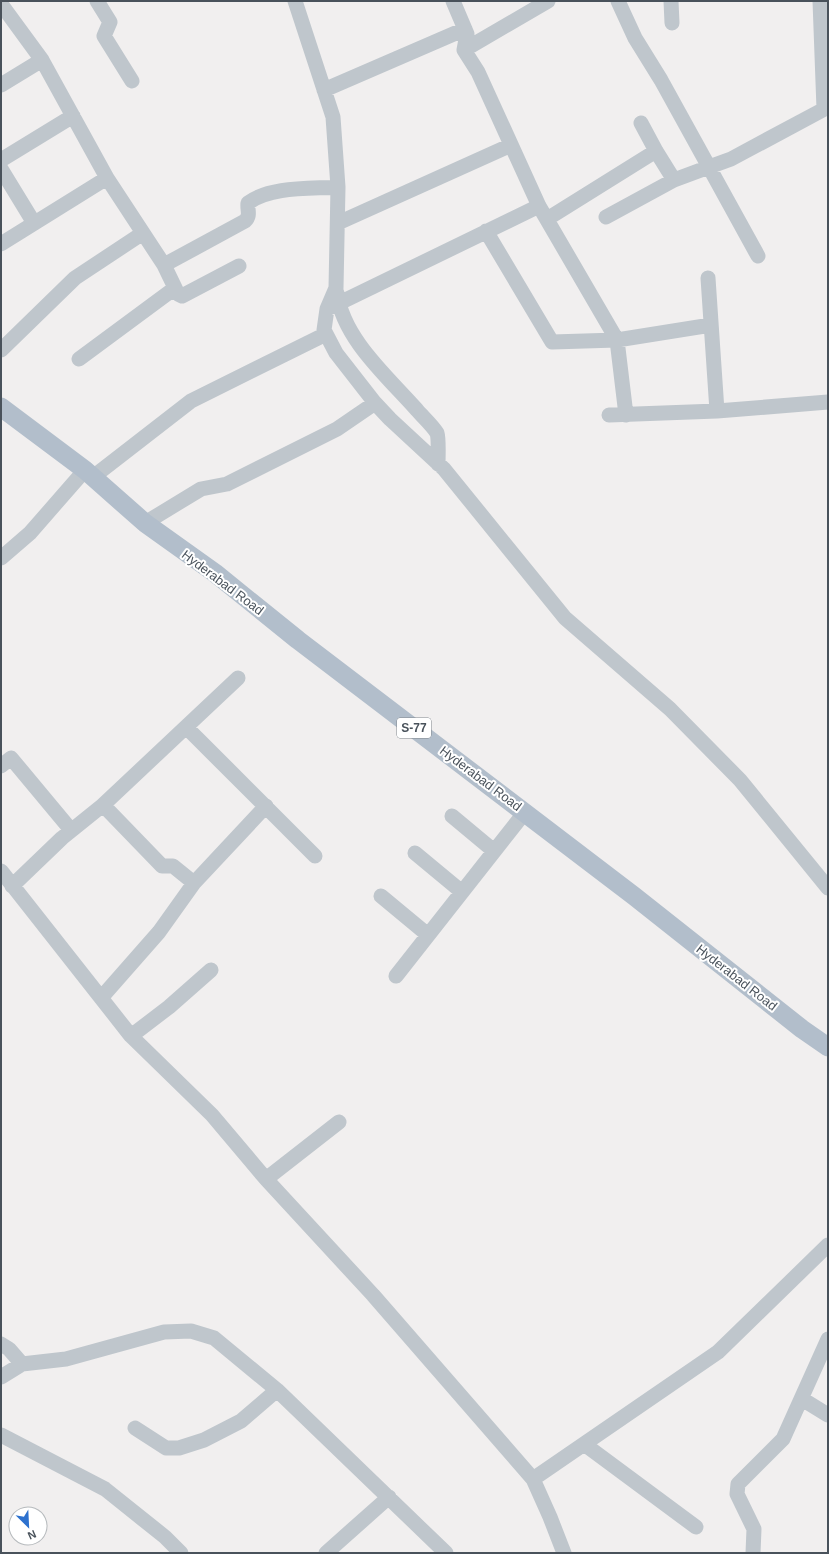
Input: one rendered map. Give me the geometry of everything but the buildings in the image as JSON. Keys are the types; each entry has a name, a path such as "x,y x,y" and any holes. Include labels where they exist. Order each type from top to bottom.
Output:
{"main road":[{"name":"Hyderabad Road","path":"1,407 89,473 145,523 215,574 298,640 640,900 802,1029 828,1047"}],"street":[{"path":"96,1 110,22 104,36 132,81"},
{"path":"295,1 333,117 338,187 336,288 333,306 324,330 336,353 375,404 444,469 564,618 670,709 740,780 828,888"},
{"path":"453,1 467,34 464,50 478,72 543,213 617,340 626,415"},
{"path":"464,50 548,1"},
{"path":"618,1 635,38 661,80 758,256"},
{"path":"671,1 672,23"},
{"path":"606,217 674,180 731,159 826,108 820,1"},
{"path":"4,5 42,60 107,178 164,265 178,294 182,296 239,266"},
{"path":"324,90 465,29"},
{"path":"1,85 42,60"},
{"path":"1,160 73,116"},
{"path":"641,123 674,180"},
{"path":"338,223 511,145"},
{"path":"333,306 486,231 543,213 656,151"},
{"path":"1,169 34,223"},
{"path":"1,244 107,178"},
{"path":"164,265 245,221 248,218 249,213 248,203 254,198 275,192 338,187"},
{"path":"486,231 552,342 617,340 711,325"},
{"path":"1,350 75,278 143,233"},
{"path":"708,278 717,411"},
{"path":"79,358 174,288"},
{"path":"333,306 378,368 437,433 438,464"},
{"path":"1,558 30,534 89,473 191,401 326,334"},
{"path":"609,415 717,411 828,402"},
{"path":"145,523 201,489 226,484 338,429 375,404"},
{"path":"12,886 71,830 103,805 238,678"},
{"path":"186,727 315,856"},
{"path":"1,766 11,758 71,830"},
{"path":"103,805 162,866 173,866 194,883"},
{"path":"101,998 159,932 194,883 266,806"},
{"path":"396,976 525,812"},
{"path":"452,816 494,851"},
{"path":"415,853 462,892"},
{"path":"1,871 131,1036 212,1115 266,1179 373,1295 533,1480 564,1553"},
{"path":"381,896 428,935"},
{"path":"131,1036 169,1007 211,970"},
{"path":"266,1179 339,1122"},
{"path":"533,1480 718,1352 828,1245"},
{"path":"1,1377 22,1364 66,1359 164,1332 191,1331 214,1338 277,1390 446,1553"},
{"path":"753,1553 754,1529 737,1494 738,1484 783,1439 828,1339"},
{"path":"1,1344 9,1348 22,1364"},
{"path":"135,1428 166,1448 179,1448 204,1440 241,1421 277,1390"},
{"path":"802,1399 828,1415"},
{"path":"1,1436 105,1489 165,1537 181,1553"},
{"path":"584,1444 696,1526"},
{"path":"326,1553 389,1498"}]}
